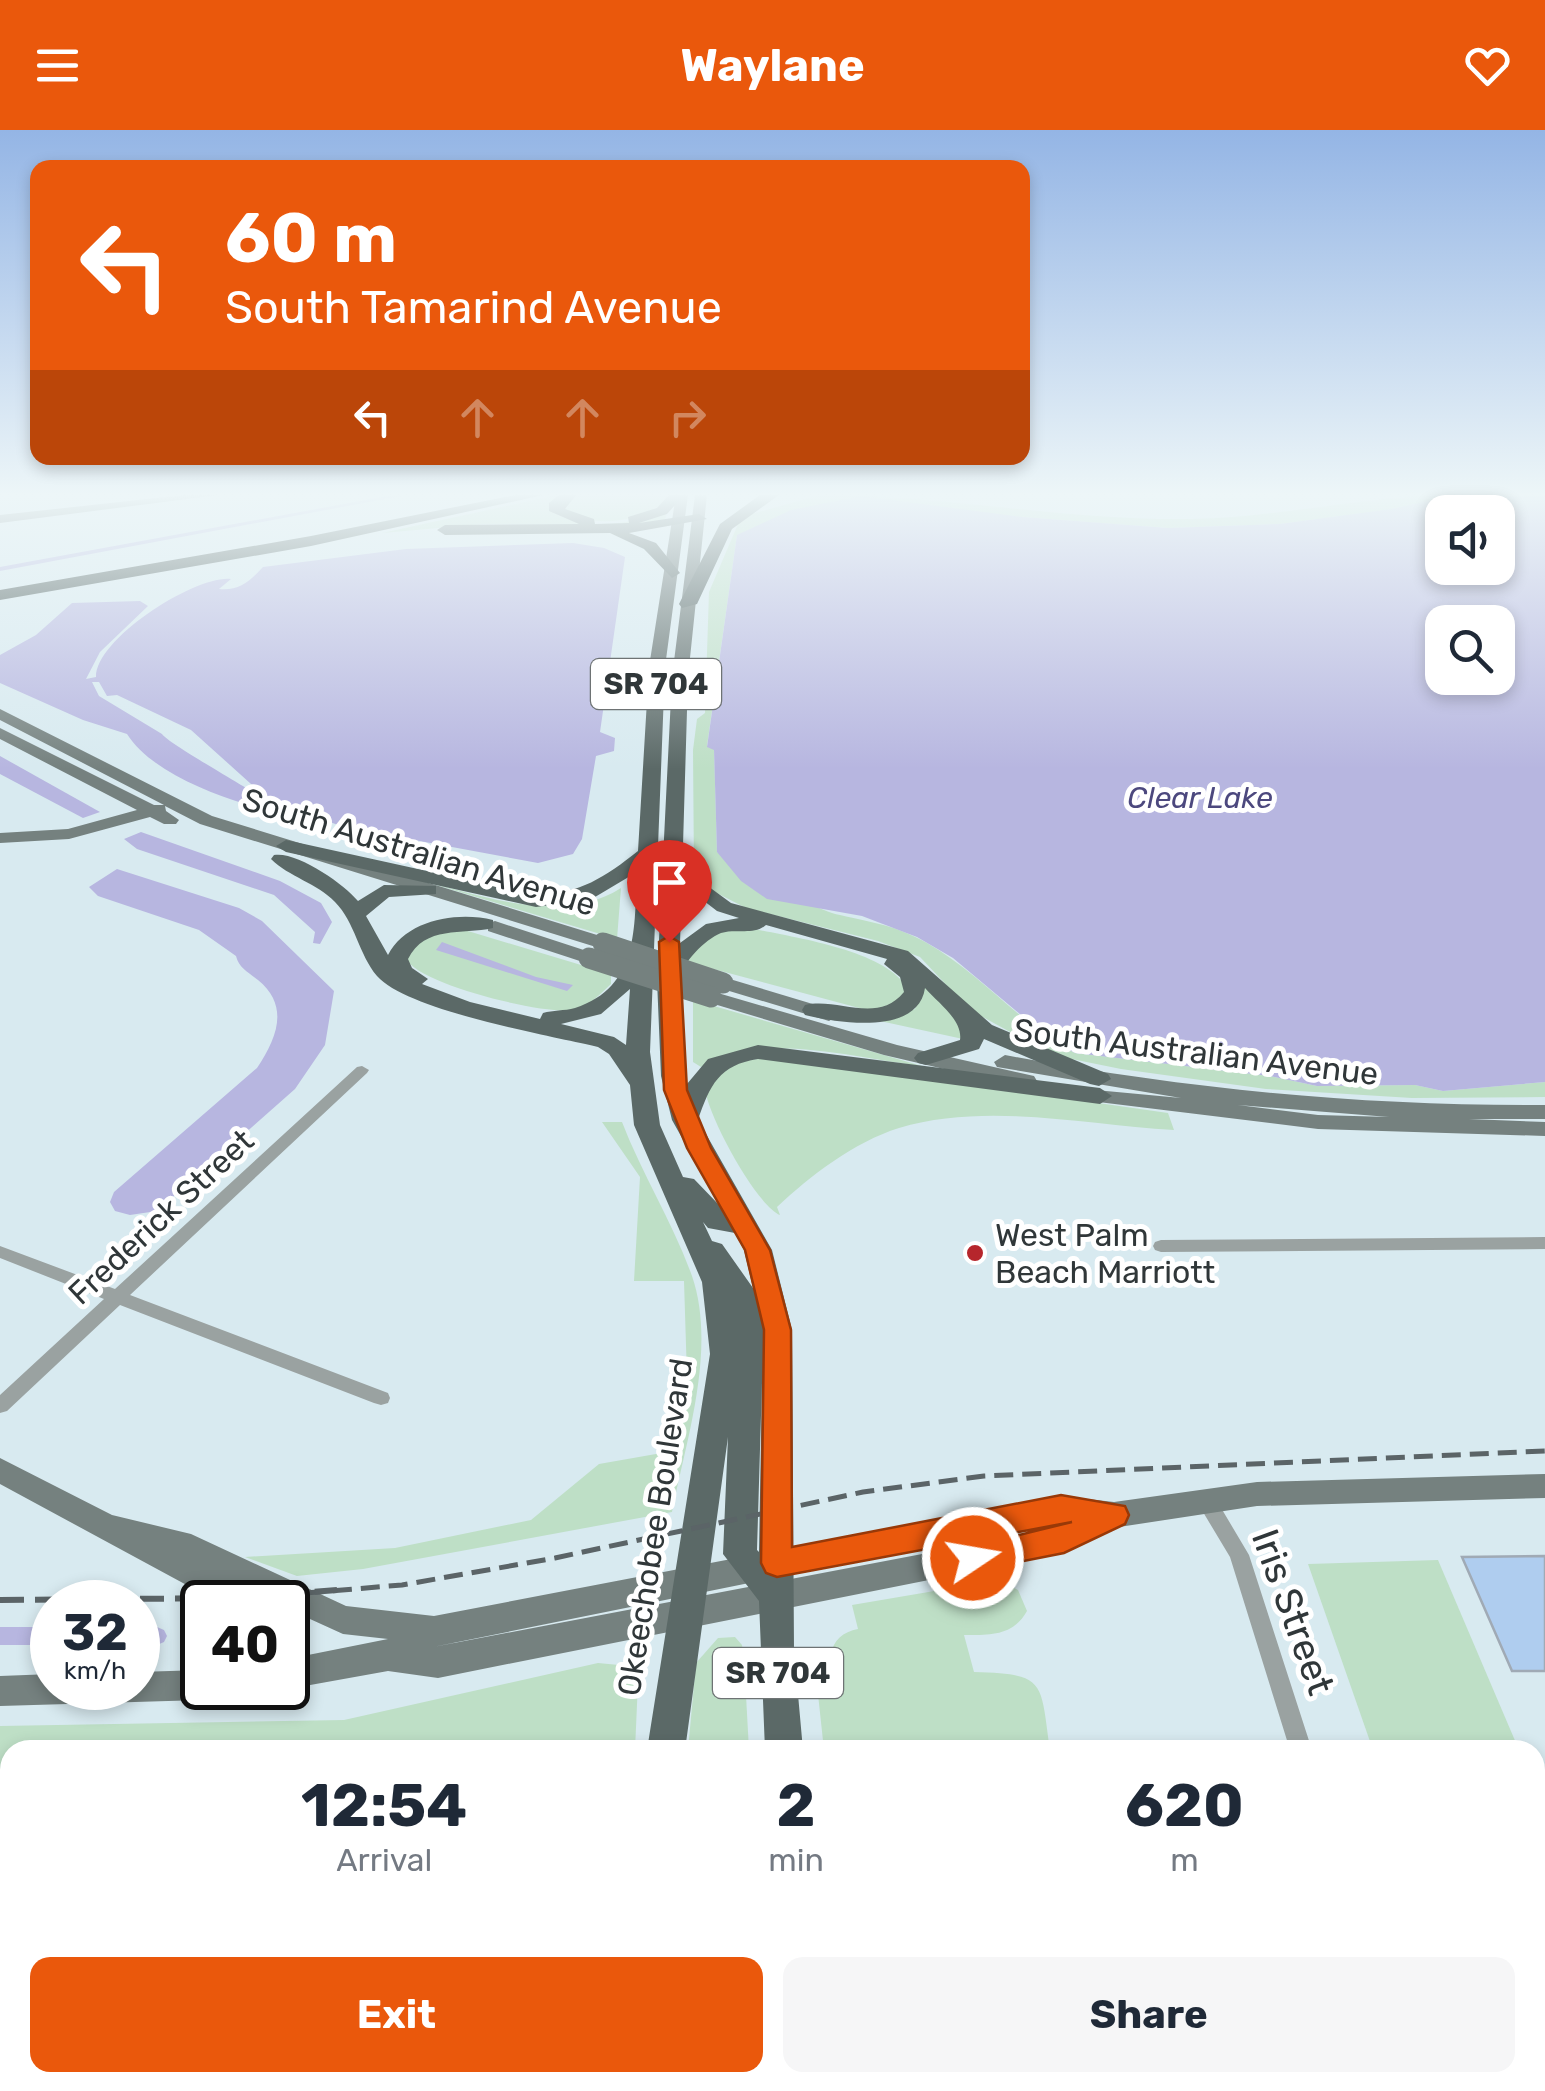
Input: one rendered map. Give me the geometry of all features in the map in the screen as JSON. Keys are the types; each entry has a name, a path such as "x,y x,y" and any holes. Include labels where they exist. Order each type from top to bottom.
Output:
{"highway":[{"path":"0,596 55,587"},
{"path":"688,604 696,587"}],"main road":[{"name":"Okeechobee Boulevard","path":"667,1740 725,1354 716,1282 647,1125 640,1082 644,855 657,667 670,587"},
{"name":"SR 704","path":"690,587 668,980 673,1076 685,1120 744,1225 769,1286 778,1330 767,1576 783,1740"},
{"name":"South Australian Avenue","path":"0,714 171,805 284,852 384,891 486,924 596,950"},
{"name":"South Australian Avenue","path":"0,733 151,812 429,890 596,950 926,1058 1318,1122 1545,1130"},
{"path":"0,838 70,834 171,805"},
{"path":"674,826 686,872 708,899 745,914 832,934 900,956 919,967 970,1021 1099,1088"},
{"path":"284,852 536,902 572,900 603,890 644,855"},
{"path":"284,852 326,883 356,913 386,972 402,984 479,1012 606,1042 617,1049 640,1082"},
{"path":"356,913 384,891 429,890"},
{"path":"486,924 424,932 403,947 398,966 434,988 552,1018 594,1012 606,1003 640,958"},
{"path":"668,980 689,942 712,927 735,924 784,930 864,952 902,967 914,983 910,1000 874,1016 813,1010"},
{"name":"South Australian Avenue","path":"717,990 813,1010 1099,1088 1320,1105 1545,1112"},
{"path":"926,1058 958,1052 974,1038 970,1021"},
{"path":"685,1120 705,1070 728,1057 758,1052 1099,1088"},
{"path":"666,1169 712,1218 728,1225 744,1225"},
{"path":"697,1234 737,1284 746,1317 749,1368 739,1548 767,1576"},
{"path":"0,1470 114,1528 155,1557 200,1580"},
{"path":"310,1670 388,1656 438,1663 767,1576 1064,1540 1114,1515 1257,1494 1545,1486"},
{"path":"114,1528 180,1544 342,1620 434,1630 686,1599"},
{"path":"232,1566 235,1580"},
{"path":"388,1656 434,1630"},
{"path":"0,1691 180,1686"}],"street":[{"name":"Frederick Street","path":"0,1406 362,1070"},
{"path":"1161,1246 1545,1243"},
{"path":"0,1252 382,1398"},
{"name":"Iris Street","path":"1208,1502 1239,1555 1299,1740"}],"green space":[{"path":"711,587 730,587 707,746 714,749 717,852 827,911 894,928 927,943 1036,1028 1075,1053 1270,1076 1317,1086 1415,1085 1443,1091 1545,1082 1545,1097 1412,1098 1266,1089 1052,1055 970,1010 920,957 878,941 746,908 709,889 694,873 693,750 697,719 705,713 709,592"},
{"path":"413,878 518,904 545,906 572,905 621,888 617,939"},
{"path":"745,927 858,954 879,963 907,988 899,1001 874,1012 687,962 697,946 710,936"},
{"path":"458,928 611,974 611,984 578,1009 536,1008 482,996 432,978 406,958 419,938"},
{"path":"923,984 963,1022 963,1039 880,1021 915,1009"},
{"path":"693,1000 922,1066 778,1048 723,1056 701,1067 693,1062"},
{"path":"775,1057 1168,1113 1174,1130 1036,1117 932,1120 882,1134 849,1151 777,1207 780,1215 759,1195 735,1158 705,1089 726,1063"},
{"path":"602,1122 622,1122 684,1256 699,1304 697,1394 672,1512 363,1569 297,1576 245,1557 395,1548 531,1520 599,1464 673,1451 687,1377 684,1281 634,1281 640,1177"},
{"path":"1438,1560 1515,1740 1370,1740 1308,1564"},
{"path":"999,1580 1018,1590 1027,1611 1015,1625 992,1634 964,1635 974,1672 1015,1675 1036,1686 1049,1740 823,1740 814,1657 831,1655 840,1638 858,1629 852,1605"},
{"path":"735,1637 742,1645 748,1740 689,1740 696,1663 718,1638"},
{"path":"598,1663 619,1665 638,1682 635,1740 0,1740 0,1726 344,1720"}],"water":[{"path":"196,587 621,587 600,732 615,738 614,751 596,756 582,839 573,854 538,863 344,827 270,801 191,730 117,695 107,696 99,682 92,682 99,696 246,788 247,796 242,803 163,768 127,734 83,720 0,683 0,655 36,635 72,603 140,601 148,606 100,652 86,679 96,677 100,661 129,628 173,598"},
{"name":"Clear Lake","path":"730,587 1545,587 1545,1082 1443,1091 1415,1085 1317,1086 1270,1076 1075,1053 1051,1040 953,958 917,937 862,916 767,899 741,881 717,852 714,750 707,747"},
{"path":"0,756 100,812 83,818 0,774"},
{"path":"141,832 280,881 321,903 332,922 320,944 313,943 315,932 274,895 137,849 124,839"},
{"path":"117,869 239,908 262,921 334,991 325,1045 295,1089 157,1211 130,1215 115,1211 110,1202 114,1192 257,1068 275,1034 277,1011 268,990 242,967 236,956 199,930 98,896 89,887"},
{"path":"442,942 536,977 573,985 567,991 436,950"}],"building":[{"path":"1545,1556 1545,1671 1512,1671 1462,1557"}],"waterway":[{"path":"0,1636 30,1636"}],"railway":[{"path":"310,1593 402,1585 555,1558 863,1492 984,1476 1545,1451"},
{"path":"0,1600 239,1598 337,1590"}],"place":[{"name":"West Palm Beach Marriott","path":"975,1253"}],"route":[{"path":"669,942 676,1090 699,1148 758,1250 778,1330 777,1563 1061,1508 1114,1515 1064,1540 973,1558"}]}
